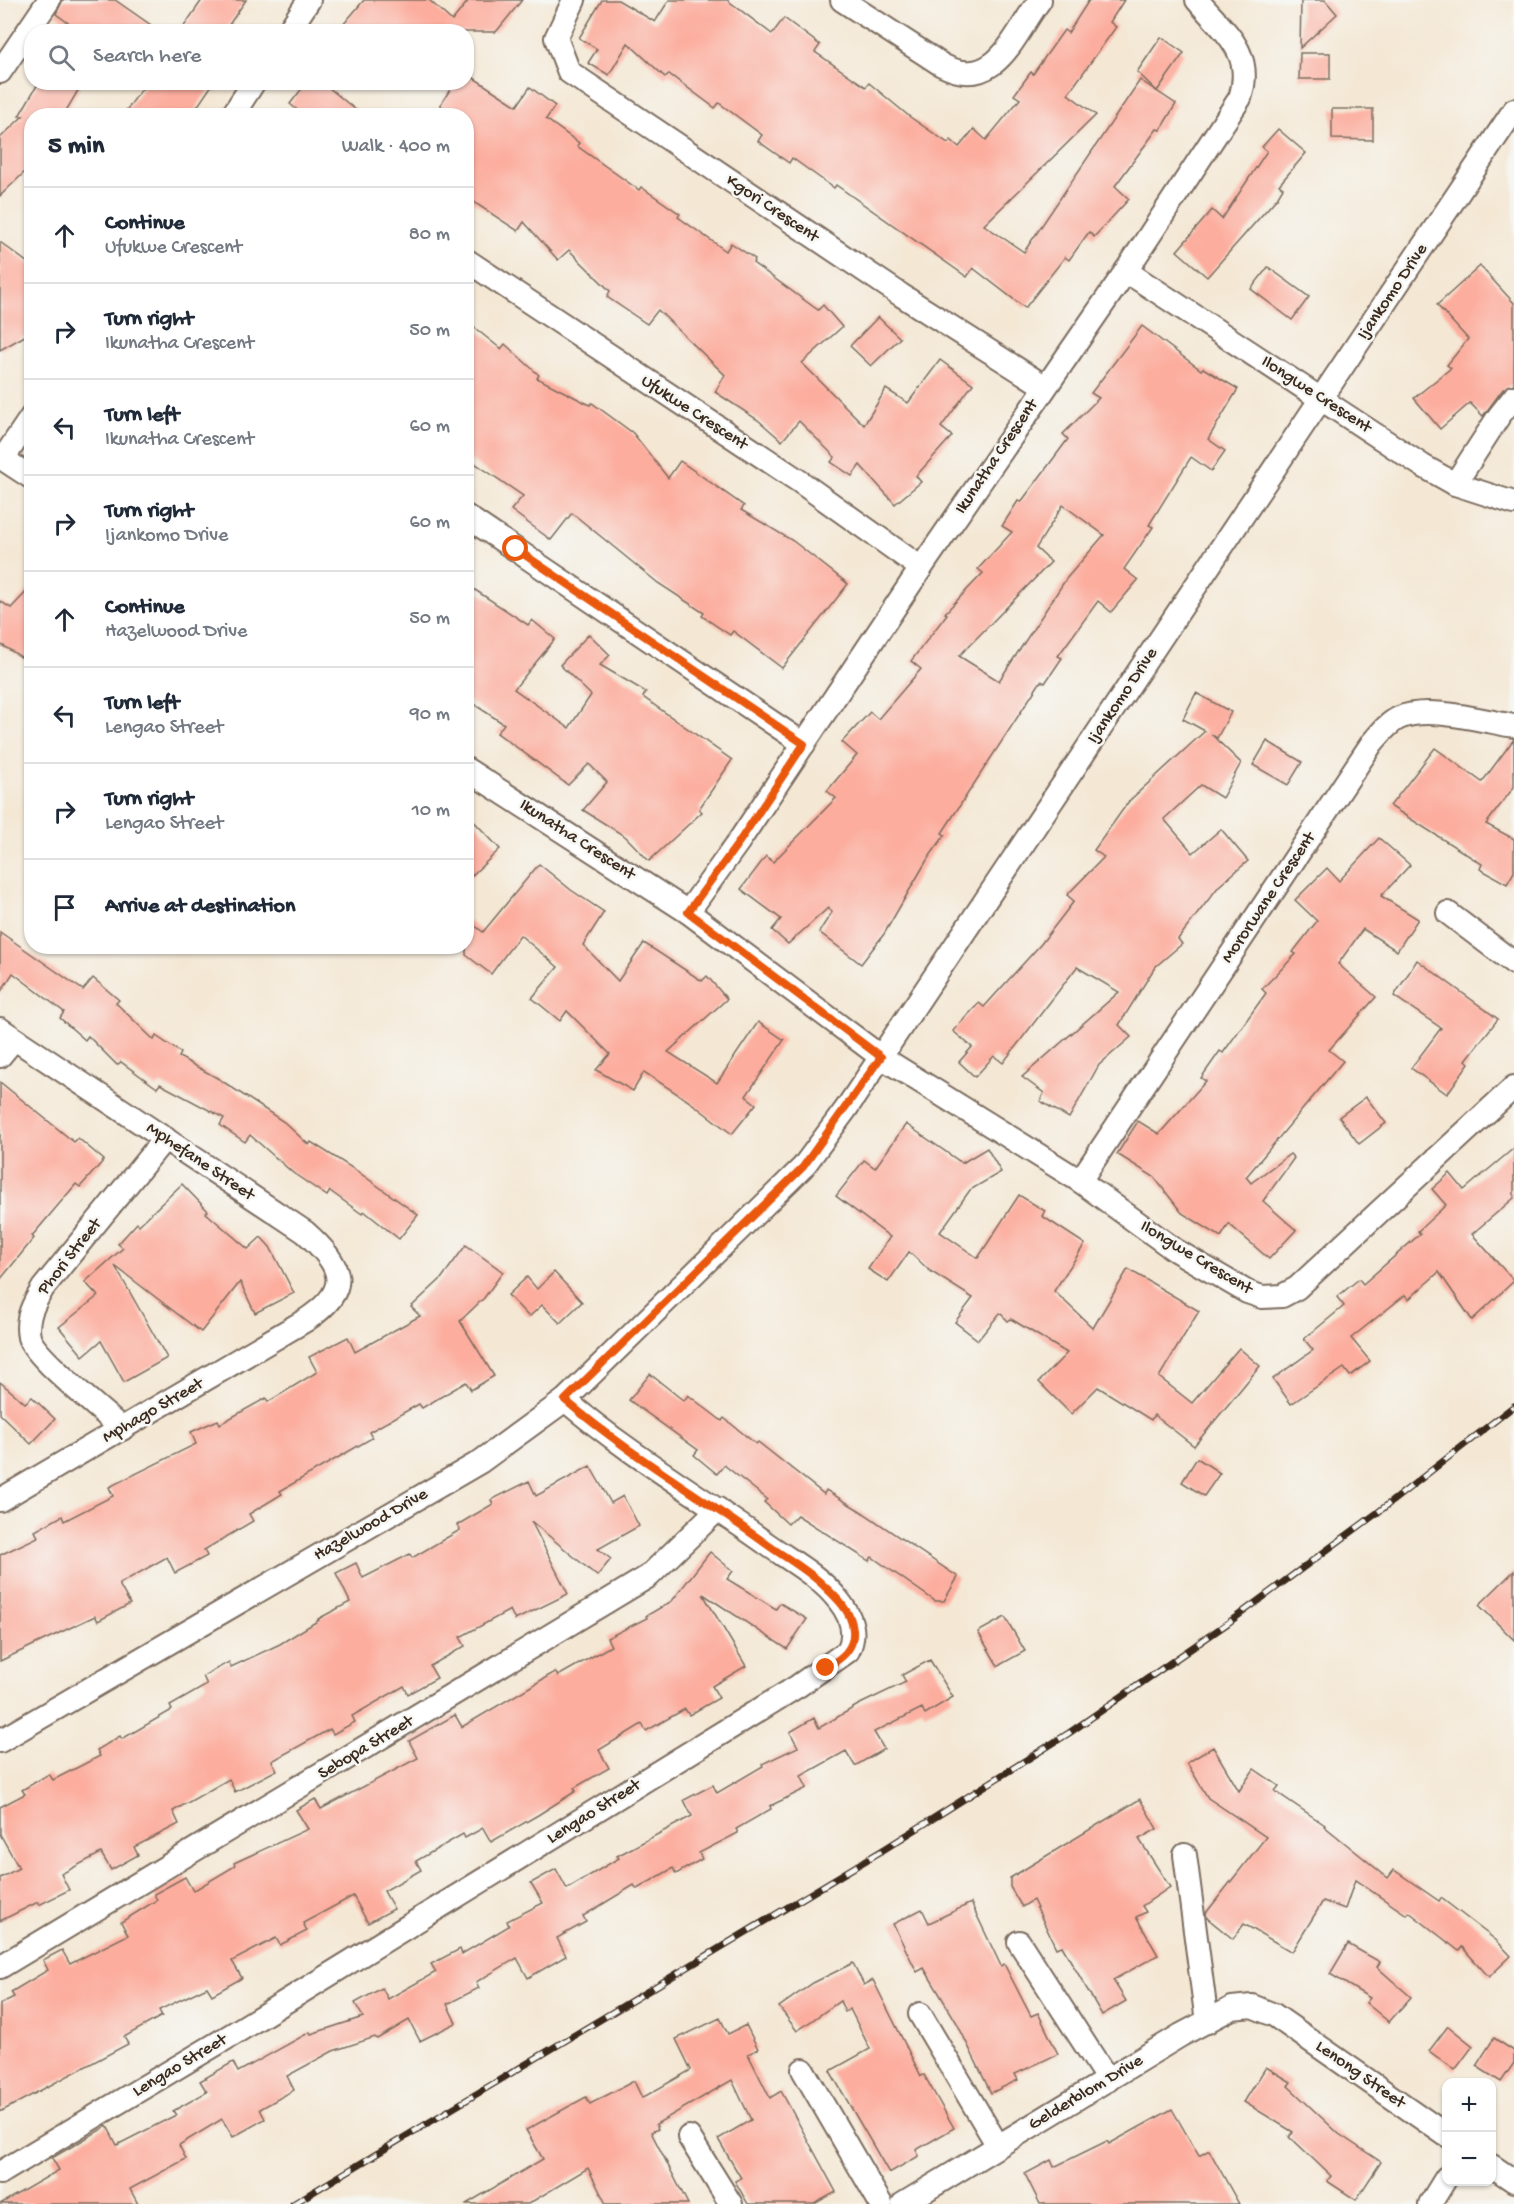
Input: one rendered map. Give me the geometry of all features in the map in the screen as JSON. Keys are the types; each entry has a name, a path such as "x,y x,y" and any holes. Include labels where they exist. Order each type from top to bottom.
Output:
{"street":[{"path":"33,24 49,0"},
{"path":"293,24 309,0"},
{"name":"Kgori Crescent","path":"574,0 555,38 568,72 891,288 1044,386"},
{"path":"842,0 956,72 971,72 991,65 1010,47 1040,0"},
{"name":"Ikunatha Crescent","path":"688,912 739,842 921,568 987,475 1044,386 1126,271 1240,98 1245,83 1243,58 1197,0"},
{"path":"0,72 24,37"},
{"path":"237,108 249,90"},
{"name":"Ijankomo Drive","path":"706,1260 803,1167 881,1057 1323,399 1514,110"},
{"name":"Ufukwe Crescent","path":"474,265 799,481 921,568"},
{"name":"Ilongwe Crescent","path":"1126,271 1423,466 1455,484 1514,503"},
{"path":"1455,484 1514,397"},
{"path":"24,427 1,458 24,473"},
{"path":"474,521 804,744"},
{"name":"Mororwane Crescent","path":"1080,1181 1372,743 1385,728 1398,718 1422,713 1514,726"},
{"name":"Ikunatha Crescent","path":"474,774 688,912 881,1057"},
{"path":"1448,913 1514,963"},
{"path":"0,1056 7,1034"},
{"name":"Mphefane Street","path":"7,1034 305,1232 323,1248 334,1266 338,1281 336,1293 327,1306 306,1320"},
{"name":"Ilongwe Crescent","path":"881,1057 1080,1181 1175,1250 1247,1292 1262,1297 1282,1296 1297,1288 1514,1087"},
{"name":"Phori Street","path":"122,1429 32,1345 29,1320 32,1306 43,1288 165,1138"},
{"name":"Hazelwood Drive","path":"0,1741 480,1462 565,1400 706,1260"},
{"name":"Mphago Street","path":"0,1500 306,1320"},
{"name":"Lengao Street","path":"0,2173 233,2034 840,1659 852,1645 853,1630 848,1615 838,1599 822,1584 718,1509 610,1437 565,1400"},
{"name":"Sebopa Street","path":"0,1967 640,1582 680,1548 718,1509"},
{"path":"1185,1855 1207,2022"},
{"path":"1019,1942 1108,2080"},
{"name":"Gelderblom Drive","path":"903,2204 1207,2022 1240,2006 1252,2006 1274,2015"},
{"path":"920,2014 998,2146"},
{"name":"Lenong Street","path":"1274,2015 1442,2132"},
{"path":"803,2070 881,2204"},
{"path":"689,2137 731,2204"},
{"path":"1496,2169 1514,2181"},
{"path":"1430,2204 1442,2184"}],"building":[{"path":"63,0 115,0 150,24 70,24 56,14"},
{"path":"202,0 246,0 230,24 186,24"},
{"path":"364,0 429,0 452,21 469,0 522,0 496,32 474,32 474,24 344,24"},
{"path":"602,0 618,0 655,22 669,0 727,0 772,34 784,18 820,45 815,52 866,87 869,83 910,117 948,143 951,140 959,147 974,129 986,140 1020,99 1014,95 1031,72 1033,74 1064,30 1068,33 1089,0 1124,0 1110,22 1116,27 1068,94 1096,115 984,225 1024,252 1140,80 1176,104 1160,130 1157,129 1115,186 1129,199 1094,237 1089,232 1069,260 1065,257 1025,308 973,268 967,277 836,185 834,188 792,158 789,163 758,141 762,135 719,103 715,108 669,74 665,77 628,43 609,75 588,63 597,49 579,38"},
{"path":"1301,0 1325,0 1337,14 1300,48"},
{"path":"1161,37 1184,53 1157,91 1137,72"},
{"path":"1300,53 1330,53 1330,79 1299,79"},
{"path":"474,78 517,106 530,87 555,106 546,119 579,143 577,146 639,190 641,187 680,214 678,217 726,251 731,243 755,259 753,263 818,310 823,305 842,327 802,363 864,425 886,389 908,403 940,360 973,384 941,427 952,436 916,476 921,482 895,504 860,465 852,476 831,462 835,457 799,421 782,441 758,420 715,392 725,375 658,310 647,324 607,297 610,291 569,250 558,260 524,222 518,231 474,202 474,108 444,108 440,105 450,90 474,90"},
{"path":"34,90 78,90 68,108 24,108 24,173 0,196 0,138 23,116 19,116"},
{"path":"141,90 209,90 196,108 128,108"},
{"path":"301,90 332,90 353,108 295,108 290,104"},
{"path":"1332,109 1373,109 1373,140 1332,139"},
{"path":"1278,129 1306,153 1279,185 1283,188 1277,198 1207,277 1177,251 1212,210 1222,219 1267,151 1262,147"},
{"path":"0,242 24,260 24,336 0,350"},
{"path":"1480,266 1514,303 1514,384 1503,389 1483,416 1470,403 1440,429 1414,398 1451,368 1447,365 1468,339 1437,305"},
{"path":"1268,267 1309,297 1292,320 1251,289"},
{"path":"878,317 900,338 871,366 850,346"},
{"path":"1142,326 1201,370 1203,368 1238,389 1208,439 1225,451 1211,471 1191,457 1149,525 1153,527 1124,569 1138,580 1111,612 1098,601 1058,656 1062,658 1045,683 1041,681 942,833 945,835 927,860 884,934 861,964 819,932 832,912 828,908 788,944 772,930 781,919 741,889 766,856 773,862 836,798 827,791 857,755 842,742 870,712 878,719 921,669 911,661 947,614 945,613 983,573 978,569 1012,532 1002,526 1018,501 1021,502 1068,439 1063,434 1099,398 1091,393","holes":["1063,505 1104,535 1066,579 999,681 959,656 1051,562 1036,548"]},
{"path":"474,327 501,349 505,344 539,375 537,378 590,405 592,403 633,433 668,478 680,461 744,506 741,510 793,541 848,584 782,668 733,631 730,635 702,616 704,613 658,583 572,513 551,540 511,510 523,496 474,462"},
{"path":"474,589 528,625 532,620 555,639 514,689 569,728 591,695 560,665 589,634 610,655 600,665 646,692 643,697 732,760 699,809 702,812 649,861 626,837 583,810 607,782 589,764 568,785 497,733 504,724 474,704"},
{"path":"24,594 24,659 0,644 0,601 11,608"},
{"path":"1196,693 1231,712 1217,738 1211,734 1241,763 1222,798 1201,785 1164,819 1193,853 1221,829 1248,861 1219,886 1178,939 1182,944 1155,967 1119,1025 1131,1037 1099,1065 1069,1118 1040,1101 1044,1093 1022,1077 1119,992 1077,967 1003,1063 994,1056 975,1077 959,1062 972,1047 953,1031 979,1003 984,1007 1041,944 1074,901 1067,895 1104,857 1094,850 1129,801 1205,731 1183,719"},
{"path":"1514,739 1514,787 1486,824 1514,839 1514,872 1507,884 1480,869 1482,864 1390,806 1435,748 1482,782"},
{"path":"1267,741 1302,762 1288,785 1253,765"},
{"path":"474,821 500,849 474,873"},
{"path":"1379,838 1410,865 1381,896 1418,919 1397,951 1363,929 1338,964 1376,997 1329,1050 1343,1061 1246,1177 1251,1183 1290,1154 1294,1158 1263,1201 1296,1230 1269,1259 1229,1224 1221,1237 1182,1213 1154,1177 1117,1154 1138,1121 1159,1134 1206,1081 1201,1078 1220,1051 1223,1053 1266,993 1262,989 1296,954 1293,952 1317,921 1295,900 1327,868 1339,881"},
{"path":"539,864 571,890 604,912 583,945 618,981 644,943 702,981 707,976 727,999 668,1052 717,1083 758,1022 784,1040 746,1096 756,1104 732,1134 690,1102 644,1072 633,1091 596,1070 610,1054 567,1011 560,1021 532,998 558,967 520,935 491,974 466,955 474,954 474,925 483,932"},
{"path":"0,932 24,949 24,954 31,954 83,990 93,978 119,1000 116,1003 154,1040 156,1036 181,1053 179,1057 219,1079 284,1122 309,1145 311,1142 357,1171 418,1215 399,1239 364,1211 362,1214 330,1191 327,1196 293,1173 250,1135 245,1142 220,1125 224,1118 160,1084 157,1088 121,1062 117,1065 88,1036 85,1040 60,1018 64,1012 13,973 0,993"},
{"path":"1417,960 1498,1019 1466,1060 1469,1063 1447,1094 1411,1068 1441,1028 1394,996"},
{"path":"0,1082 74,1142 78,1138 104,1160 80,1187 76,1184 32,1236 34,1238 0,1280"},
{"path":"1366,1097 1386,1123 1359,1144 1339,1117"},
{"path":"906,1124 962,1163 987,1148 1001,1172 970,1190 940,1232 978,1258 1019,1195 1045,1211 1042,1216 1085,1244 1054,1291 1093,1328 1128,1269 1199,1311 1159,1377 1192,1403 1239,1348 1260,1366 1194,1446 1154,1415 1151,1420 1098,1387 1071,1414 1039,1382 1067,1353 1011,1319 1008,1321 1000,1313 978,1340 955,1322 973,1298 930,1271 909,1252 888,1282 868,1269 890,1237 836,1196 864,1160 875,1168"},
{"path":"1514,1148 1514,1198 1472,1234 1514,1281 1472,1320 1439,1272 1409,1299 1405,1295 1351,1338 1370,1361 1350,1376 1344,1368 1291,1404 1273,1379 1313,1350 1304,1339 1344,1306 1337,1297 1359,1279 1363,1284 1420,1234 1418,1231 1446,1205 1432,1189 1450,1173 1464,1190"},
{"path":"182,1184 208,1211 206,1213 248,1249 261,1237 270,1247 294,1293 255,1313 240,1282 201,1332 115,1266 167,1358 124,1382 101,1341 83,1356 59,1327 98,1296 85,1282 123,1248 118,1244 137,1223 139,1225"},
{"path":"466,1245 503,1272 484,1298 460,1321 494,1376 471,1390 466,1382 422,1408 419,1404 369,1432 372,1438 280,1491 282,1494 249,1514 253,1521 204,1550 207,1556 175,1573 167,1557 119,1584 130,1604 98,1621 95,1616 0,1661 0,1555 38,1537 35,1531 62,1516 64,1521 113,1496 109,1487 196,1444 191,1432 218,1420 220,1424 266,1398 268,1402 317,1372 309,1357 348,1337 355,1352 420,1316 411,1307 441,1279"},
{"path":"554,1272 582,1302 560,1323 542,1305 529,1317 508,1295 527,1277 537,1289"},
{"path":"650,1374 684,1401 688,1395 722,1421 724,1418 824,1494 826,1490 862,1512 958,1577 944,1601 935,1601 872,1557 869,1561 797,1515 788,1524 764,1502 767,1499 724,1465 717,1474 694,1455 698,1450 629,1400"},
{"path":"0,1382 25,1403 32,1397 55,1419 31,1444 0,1414"},
{"path":"1197,1458 1220,1473 1204,1496 1182,1482"},
{"path":"590,1466 611,1503 623,1496 639,1526 598,1549 611,1559 597,1576 531,1521 568,1594 515,1620 510,1610 460,1637 465,1646 430,1666 437,1678 408,1694 404,1686 352,1716 355,1722 333,1734 330,1729 272,1761 277,1770 235,1792 229,1779 173,1811 179,1824 134,1847 138,1855 111,1870 101,1853 61,1874 69,1890 0,1921 0,1878 19,1868 0,1834 0,1807 25,1794 22,1790 49,1774 53,1780 100,1756 97,1750 120,1736 122,1739 172,1710 170,1706 207,1685 203,1676 229,1662 231,1667 280,1644 318,1619 350,1602 336,1573 356,1563 363,1578 410,1554 412,1558 460,1530 457,1525 493,1504 491,1500 529,1481 536,1496"},
{"path":"710,1552 733,1571 727,1579 776,1609 780,1603 807,1619 787,1649 703,1594 746,1666 712,1686 719,1698 689,1715 685,1709 646,1731 642,1724 599,1750 609,1768 574,1788 576,1791 538,1815 491,1842 483,1828 465,1838 463,1834 416,1861 421,1870 384,1891 394,1909 368,1923 353,1896 303,1923 307,1931 280,1945 276,1938 232,1961 242,1978 212,1995 207,1987 159,2010 162,2016 124,2037 128,2044 0,2112 0,2004 14,1997 11,1992 48,1970 43,1960 62,1950 70,1964 128,1935 121,1922 157,1900 154,1894 185,1877 193,1891 235,1866 234,1863 308,1829 296,1810 315,1799 321,1809 418,1758 409,1741 455,1715 462,1727 555,1672 558,1676 611,1646 607,1638 647,1618 646,1616 672,1601"},
{"path":"1514,1571 1514,1640 1479,1605"},
{"path":"1005,1617 1025,1651 998,1666 978,1632"},
{"path":"930,1660 953,1697 925,1714 922,1708 874,1732 884,1749 855,1766 846,1751 801,1776 807,1788 770,1806 771,1809 736,1829 738,1833 699,1853 702,1859 676,1874 673,1868 637,1889 634,1885 583,1916 586,1922 557,1938 566,1956 528,1978 517,1958 476,1982 479,1988 447,2004 456,2023 420,2041 409,2020 377,2039 375,2037 333,2051 287,2076 294,2090 260,2109 265,2119 233,2137 222,2119 179,2145 186,2159 130,2189 138,2204 0,2204 59,2170 52,2158 107,2126 117,2145 176,2115 173,2111 207,2092 200,2081 233,2062 238,2072 310,2032 311,2034 363,2017 355,2003 382,1988 388,1999 436,1972 431,1964 460,1949 462,1954 509,1926 507,1921 543,1903 531,1883 556,1869 567,1889 619,1858 617,1856 692,1816 684,1800 713,1785 717,1793 763,1766 762,1764 798,1747 790,1732 814,1718 819,1728 858,1705 906,1682 902,1675"},
{"path":"1213,1747 1239,1791 1254,1769 1279,1786 1275,1791 1325,1825 1388,1878 1394,1870 1439,1901 1441,1898 1497,1941 1511,1956 1489,1977 1462,1947 1459,1951 1409,1912 1407,1915 1355,1880 1345,1909 1323,1901 1292,1952 1244,1924 1233,1939 1207,1918 1206,1913 1266,1837 1208,1798 1187,1763"},
{"path":"1140,1799 1157,1829 1139,1839 1170,1887 1142,1906 1146,1912 1136,1917 1158,1955 1113,1980 1126,2001 1102,2015 1062,1946 1056,1948 1033,1900 1022,1907 1010,1887 1010,1878"},
{"path":"971,1903 1001,1966 1004,1964 1031,2016 1038,2013 1058,2054 1015,2074 1018,2080 991,2093 957,2023 924,1968 917,1972 893,1924 922,1909 929,1923"},
{"path":"1348,1944 1380,1962 1377,1967 1411,1997 1389,2022 1366,2003 1370,1998 1330,1974"},
{"path":"853,1963 864,1985 873,1980 921,2076 924,2075 954,2128 916,2150 919,2156 889,2173 830,2071 870,2049 850,2009 845,2012 840,2001 797,2031 779,2007 813,1983"},
{"path":"720,2018 728,2034 746,2025 758,2049 748,2054 770,2098 781,2091 836,2192 814,2204 748,2204 735,2181 741,2178 718,2139 751,2120 732,2080 656,2124 658,2129 651,2132 688,2204 606,2204 588,2168 528,2204 466,2204 543,2159 526,2130 586,2097 590,2104 634,2081 642,2098 691,2070 676,2039"},
{"path":"1448,2026 1473,2046 1455,2070 1429,2051"},
{"path":"1494,2038 1514,2051 1514,2063 1501,2082 1476,2066"},
{"path":"1266,2067 1291,2082 1288,2086 1339,2134 1381,2162 1356,2200 1327,2181 1331,2176 1289,2136 1293,2132 1244,2102"},
{"path":"1172,2109 1199,2156 1209,2150 1239,2204 1040,2204 1025,2174 1051,2160 1054,2167 1107,2141 1109,2144"}],"railway":[{"path":"293,2204 883,1850 1069,1733 1228,1623 1377,1513 1514,1406"}],"route":[{"path":"516,549 804,744 739,842 688,912 881,1057 803,1167 565,1400 610,1437 718,1509 822,1584 838,1599 848,1615 853,1630 852,1645 840,1659 826,1668"}]}
